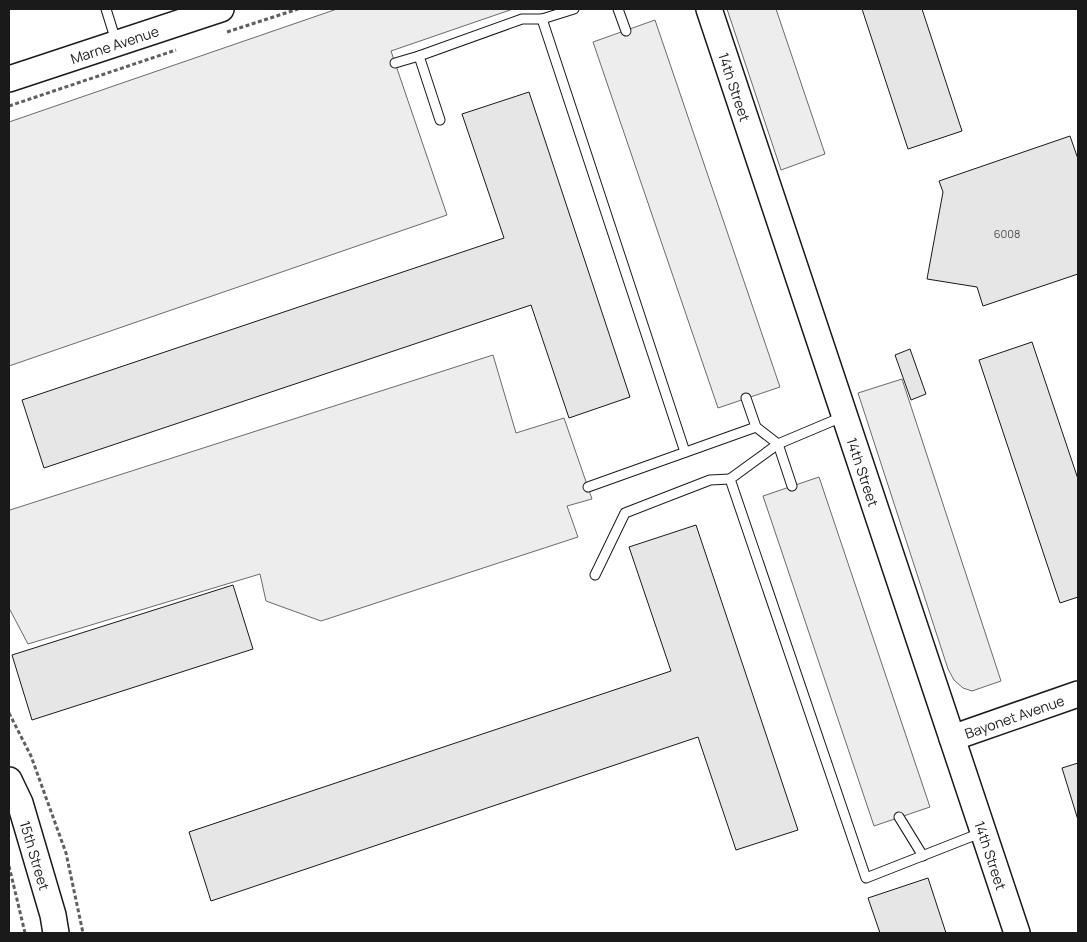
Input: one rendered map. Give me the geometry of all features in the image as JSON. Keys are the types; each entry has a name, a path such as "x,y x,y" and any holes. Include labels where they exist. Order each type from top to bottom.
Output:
{"street":[{"name":"Marne Avenue","path":"9,79 222,9"},
{"name":"14th Street","path":"709,9 1017,933"},
{"name":"Bayonet Avenue","path":"952,738 1078,694"},
{"name":"15th Street","path":"9,780 20,803 53,915 56,933"}],"lane":[{"path":"106,9 117,44"},
{"path":"395,63 522,19 542,19 574,9"},
{"path":"618,9 626,31"},
{"path":"542,19 685,452"},
{"path":"419,56 440,120"},
{"path":"746,398 756,427 778,444 792,486"},
{"path":"595,575 624,513 710,480 730,478 778,444 845,416"},
{"path":"588,487 756,427"},
{"path":"730,478 866,878 983,832"},
{"path":"899,817 923,856"}],"path":[{"path":"223,34 298,9"},
{"path":"9,106 176,50"},
{"path":"9,713 31,756 66,853 83,933"},
{"path":"9,866 25,933"}],"shaded area":[{"path":"337,9 513,9 391,51 447,215 9,366 9,122"},
{"path":"727,9 776,9 825,154 781,170"},
{"path":"655,20 780,387 718,408 593,42"},
{"path":"493,355 516,433 564,418 592,499 567,506 578,537 321,621 266,601 260,574 28,644 9,608 9,509"},
{"path":"902,379 1001,681 972,691 963,688 954,680 948,669 858,393"},
{"path":"819,477 930,807 874,826 763,496"}],"building":[{"path":"862,9 922,9 962,131 908,149"},
{"path":"529,92 630,397 569,418 531,305 44,468 22,400 504,238 462,114"},
{"path":"1070,136 1078,159 1078,274 983,306 977,287 927,279 943,192 939,181"},
{"path":"1032,342 1078,479 1078,597 1060,603 979,360"},
{"path":"910,349 926,394 911,400 895,355"},
{"path":"696,525 798,830 736,850 698,737 211,901 189,832 671,671 629,547"},
{"path":"233,585 253,649 32,720 12,655"},
{"path":"1078,763 1078,820 1062,768"},
{"path":"928,878 946,933 880,933 868,898"}]}
